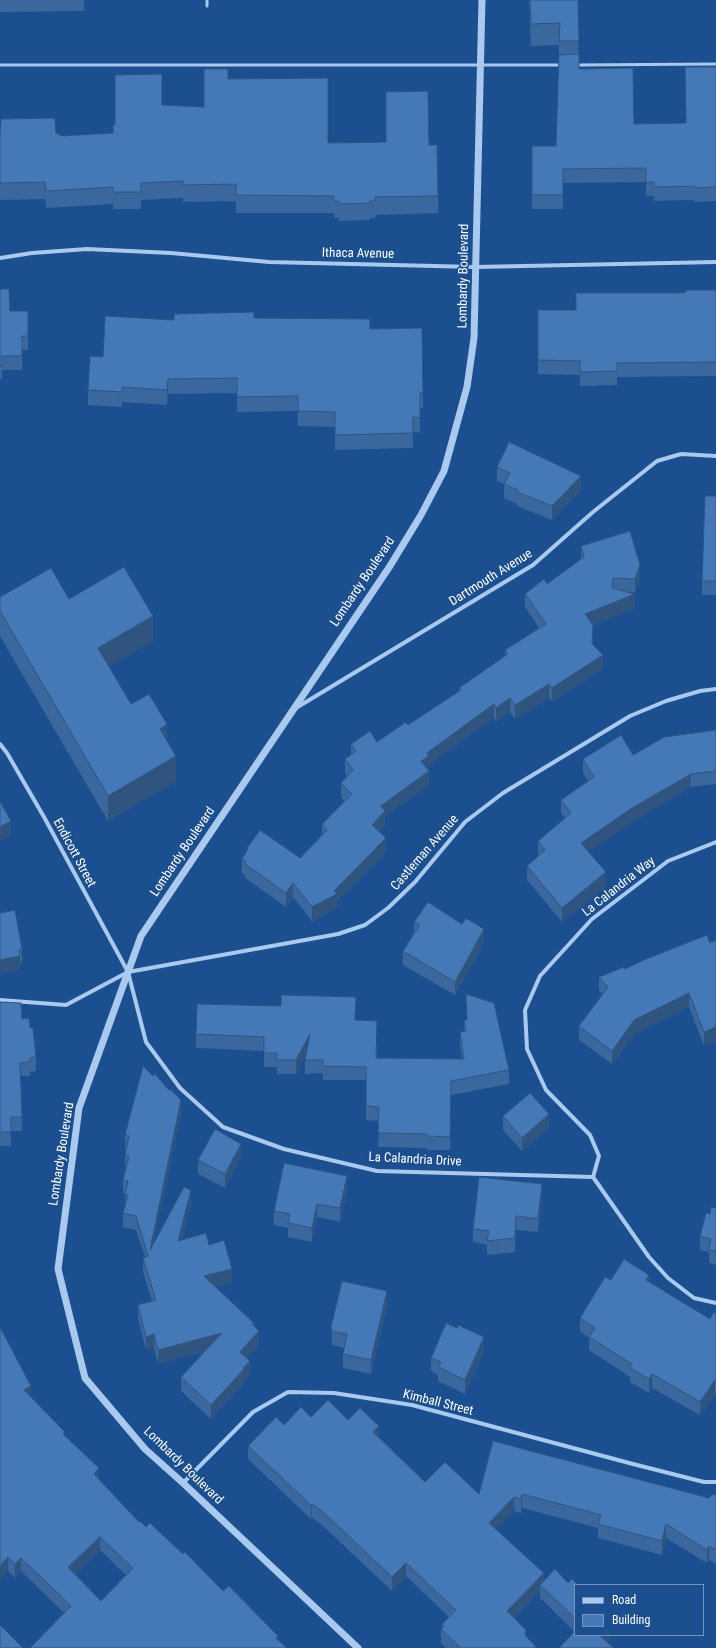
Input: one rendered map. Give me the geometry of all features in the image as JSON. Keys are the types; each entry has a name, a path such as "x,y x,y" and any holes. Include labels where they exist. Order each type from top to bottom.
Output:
{"street":[{"name":"Lombardy Boulevard","path":"358,1648 145,1449 85,1378 58,1269 79,1108 141,936 390,566 444,471 467,387 474,338 482,0"},
{"name":"Ithaca Avenue","path":"0,258 32,253 87,249 171,253 269,262 476,267 716,262"},
{"name":"Dartmouth Avenue","path":"292,711 533,565 593,512 657,461 681,454 716,456"},
{"name":"Castleman Avenue","path":"0,1000 66,1005 128,972 338,934 365,925 388,908 415,882 464,822 503,793 630,716 666,701 700,691 716,689"},
{"name":"Endicott Street","path":"0,744 7,753 44,818 128,972"},
{"name":"La Calandria Way","path":"593,1177 598,1156 590,1134 546,1090 527,1049 525,1010 540,976 592,919 668,861 716,842"},
{"name":"La Calandria Drive","path":"128,972 146,1042 180,1088 223,1127 284,1149 377,1171 593,1177"},
{"path":"593,1177 649,1257 663,1272 694,1298 716,1303"},
{"name":"Kimball Street","path":"183,1483 252,1412 288,1392 334,1393 412,1405 704,1482 716,1482"}],"lane":[{"path":"207,0 207,6"},
{"path":"575,65 716,64"},
{"path":"0,65 567,65"}],"building":[{"path":"530,0 578,0 579,41 559,41 560,23 531,24"},
{"path":"579,54 579,69 633,68 634,124 686,123 685,67 716,67 716,187 654,187 654,182 646,182 646,168 563,169 563,195 532,195 532,146 556,146 559,55"},
{"path":"204,69 228,69 228,79 328,78 328,143 386,142 386,92 428,91 429,145 437,145 438,196 375,197 375,201 370,201 370,203 339,204 339,201 334,201 334,196 236,195 236,184 183,185 183,181 141,183 141,192 113,192 113,187 46,191 45,182 0,183 1,119 55,118 56,134 60,133 60,136 113,133 113,125 115,125 115,75 162,74 162,105 204,107"},
{"path":"0,289 9,289 10,311 28,311 28,336 22,336 22,356 2,356 2,366 0,366"},
{"path":"686,290 716,290 716,362 617,363 617,371 580,372 580,361 538,360 538,310 576,310 576,293 678,293 686,292"},
{"path":"254,312 254,318 370,319 370,329 422,328 423,393 420,393 420,418 413,417 413,433 335,435 335,412 298,411 298,396 237,397 237,378 168,379 167,390 122,387 122,392 88,390 90,356 103,357 105,316 174,320 174,314"},
{"path":"509,442 581,476 552,506 517,492 518,490 504,484 510,473 497,467"},
{"path":"705,496 716,496 716,581 702,581"},
{"path":"630,531 640,565 635,579 613,578 612,588 635,594 585,614 593,625 592,644 603,655 552,688 549,684 515,705 510,698 496,708 494,704 427,753 429,756 421,761 429,771 381,806 385,811 372,825 386,838 334,891 337,894 312,907 293,883 286,893 245,864 246,862 242,859 248,849 247,848 260,830 300,858 327,830 322,824 352,794 341,783 353,770 345,759 356,751 351,744 370,731 377,742 406,722 408,725 461,690 459,688 508,654 505,650 546,624 525,594 544,579 547,584 584,557 581,546"},
{"path":"124,567 153,616 98,648 131,704 149,694 167,724 160,729 176,756 108,796 0,611 0,597 51,568 69,599"},
{"path":"716,730 716,771 691,774 632,808 581,843 606,872 562,908 527,866 545,850 538,841 571,813 561,800 594,777 583,759 621,735 633,755 664,737"},
{"path":"0,801 11,821 0,827"},
{"path":"428,902 462,924 466,918 484,929 455,982 403,951 420,925 414,922"},
{"path":"15,910 22,949 19,950 20,956 0,960 0,911 1,913"},
{"path":"707,935 710,943 716,940 716,1027 704,1032 689,993 634,1020 612,1051 579,1026 608,987 599,977 624,967 625,969"},
{"path":"466,994 494,1003 509,1070 451,1081 450,1137 427,1136 427,1134 378,1133 379,1107 366,1106 366,1067 323,1066 323,1060 305,1060 310,1034 296,1060 277,1060 277,1053 264,1053 264,1037 196,1034 197,1004 281,1006 281,995 356,997 355,1020 377,1021 376,1058 464,1059 460,1032 466,1031 464,1020 467,1020"},
{"path":"0,1002 21,1003 22,1019 29,1018 30,1028 33,1028 36,1057 30,1058 30,1062 20,1063 22,1117 11,1117 11,1132 0,1132"},
{"path":"143,1066 153,1076 155,1074 169,1090 170,1089 181,1100 150,1250 184,1187 191,1190 178,1241 206,1233 209,1245 224,1240 232,1269 204,1276 255,1324 252,1324 259,1331 240,1352 250,1361 211,1405 181,1377 222,1333 158,1350 154,1334 146,1337 138,1305 156,1300 143,1258 148,1256 136,1216 123,1213 128,1195 125,1194 128,1181 123,1180 129,1156 125,1155 129,1136 125,1135"},
{"path":"530,1093 549,1114 522,1138 503,1116"},
{"path":"215,1129 241,1144 225,1174 198,1160"},
{"path":"284,1163 347,1176 340,1208 317,1204 312,1228 288,1223 290,1214 274,1211"},
{"path":"479,1177 542,1184 538,1219 516,1216 515,1238 487,1241 489,1231 473,1229"},
{"path":"711,1207 716,1208 716,1252 709,1249 711,1239 700,1236 706,1213 710,1214"},
{"path":"624,1259 649,1275 646,1280 710,1319 714,1312 716,1313 716,1380 700,1402 652,1374 649,1379 630,1368 632,1364 589,1337 595,1328 580,1318 605,1277 611,1280"},
{"path":"342,1281 387,1291 371,1360 343,1354 347,1334 332,1331 331,1327"},
{"path":"446,1323 457,1328 458,1325 484,1337 465,1380 438,1367 441,1362 431,1358"},
{"path":"0,1327 31,1386 24,1390 65,1432 63,1434 99,1468 94,1474 139,1522 140,1521 146,1527 150,1523 183,1554 185,1552 223,1591 229,1586 278,1636 276,1638 287,1648 30,1648 71,1606 21,1558 15,1564 8,1557 0,1566","holes":["100,1537 133,1568 101,1601 68,1567"]},
{"path":"328,1400 348,1420 360,1408 379,1426 373,1432 425,1482 445,1462 479,1494 493,1441 709,1498 712,1494 716,1495 716,1550 709,1546 707,1550 666,1524 662,1541 598,1524 601,1515 522,1494 521,1499 514,1497 489,1523 544,1573 507,1611 526,1630 525,1635 537,1648 461,1648 441,1629 444,1626 442,1624 456,1610 406,1563 392,1577 322,1511 312,1504 311,1505 248,1446 276,1417 284,1425 301,1407 311,1417"},
{"path":"555,1569 568,1583 572,1579 577,1584 574,1584 574,1617 540,1585"},
{"path":"0,1625 23,1648 0,1648"},
{"path":"574,1632 574,1636 600,1636 614,1648 559,1648"}]}
